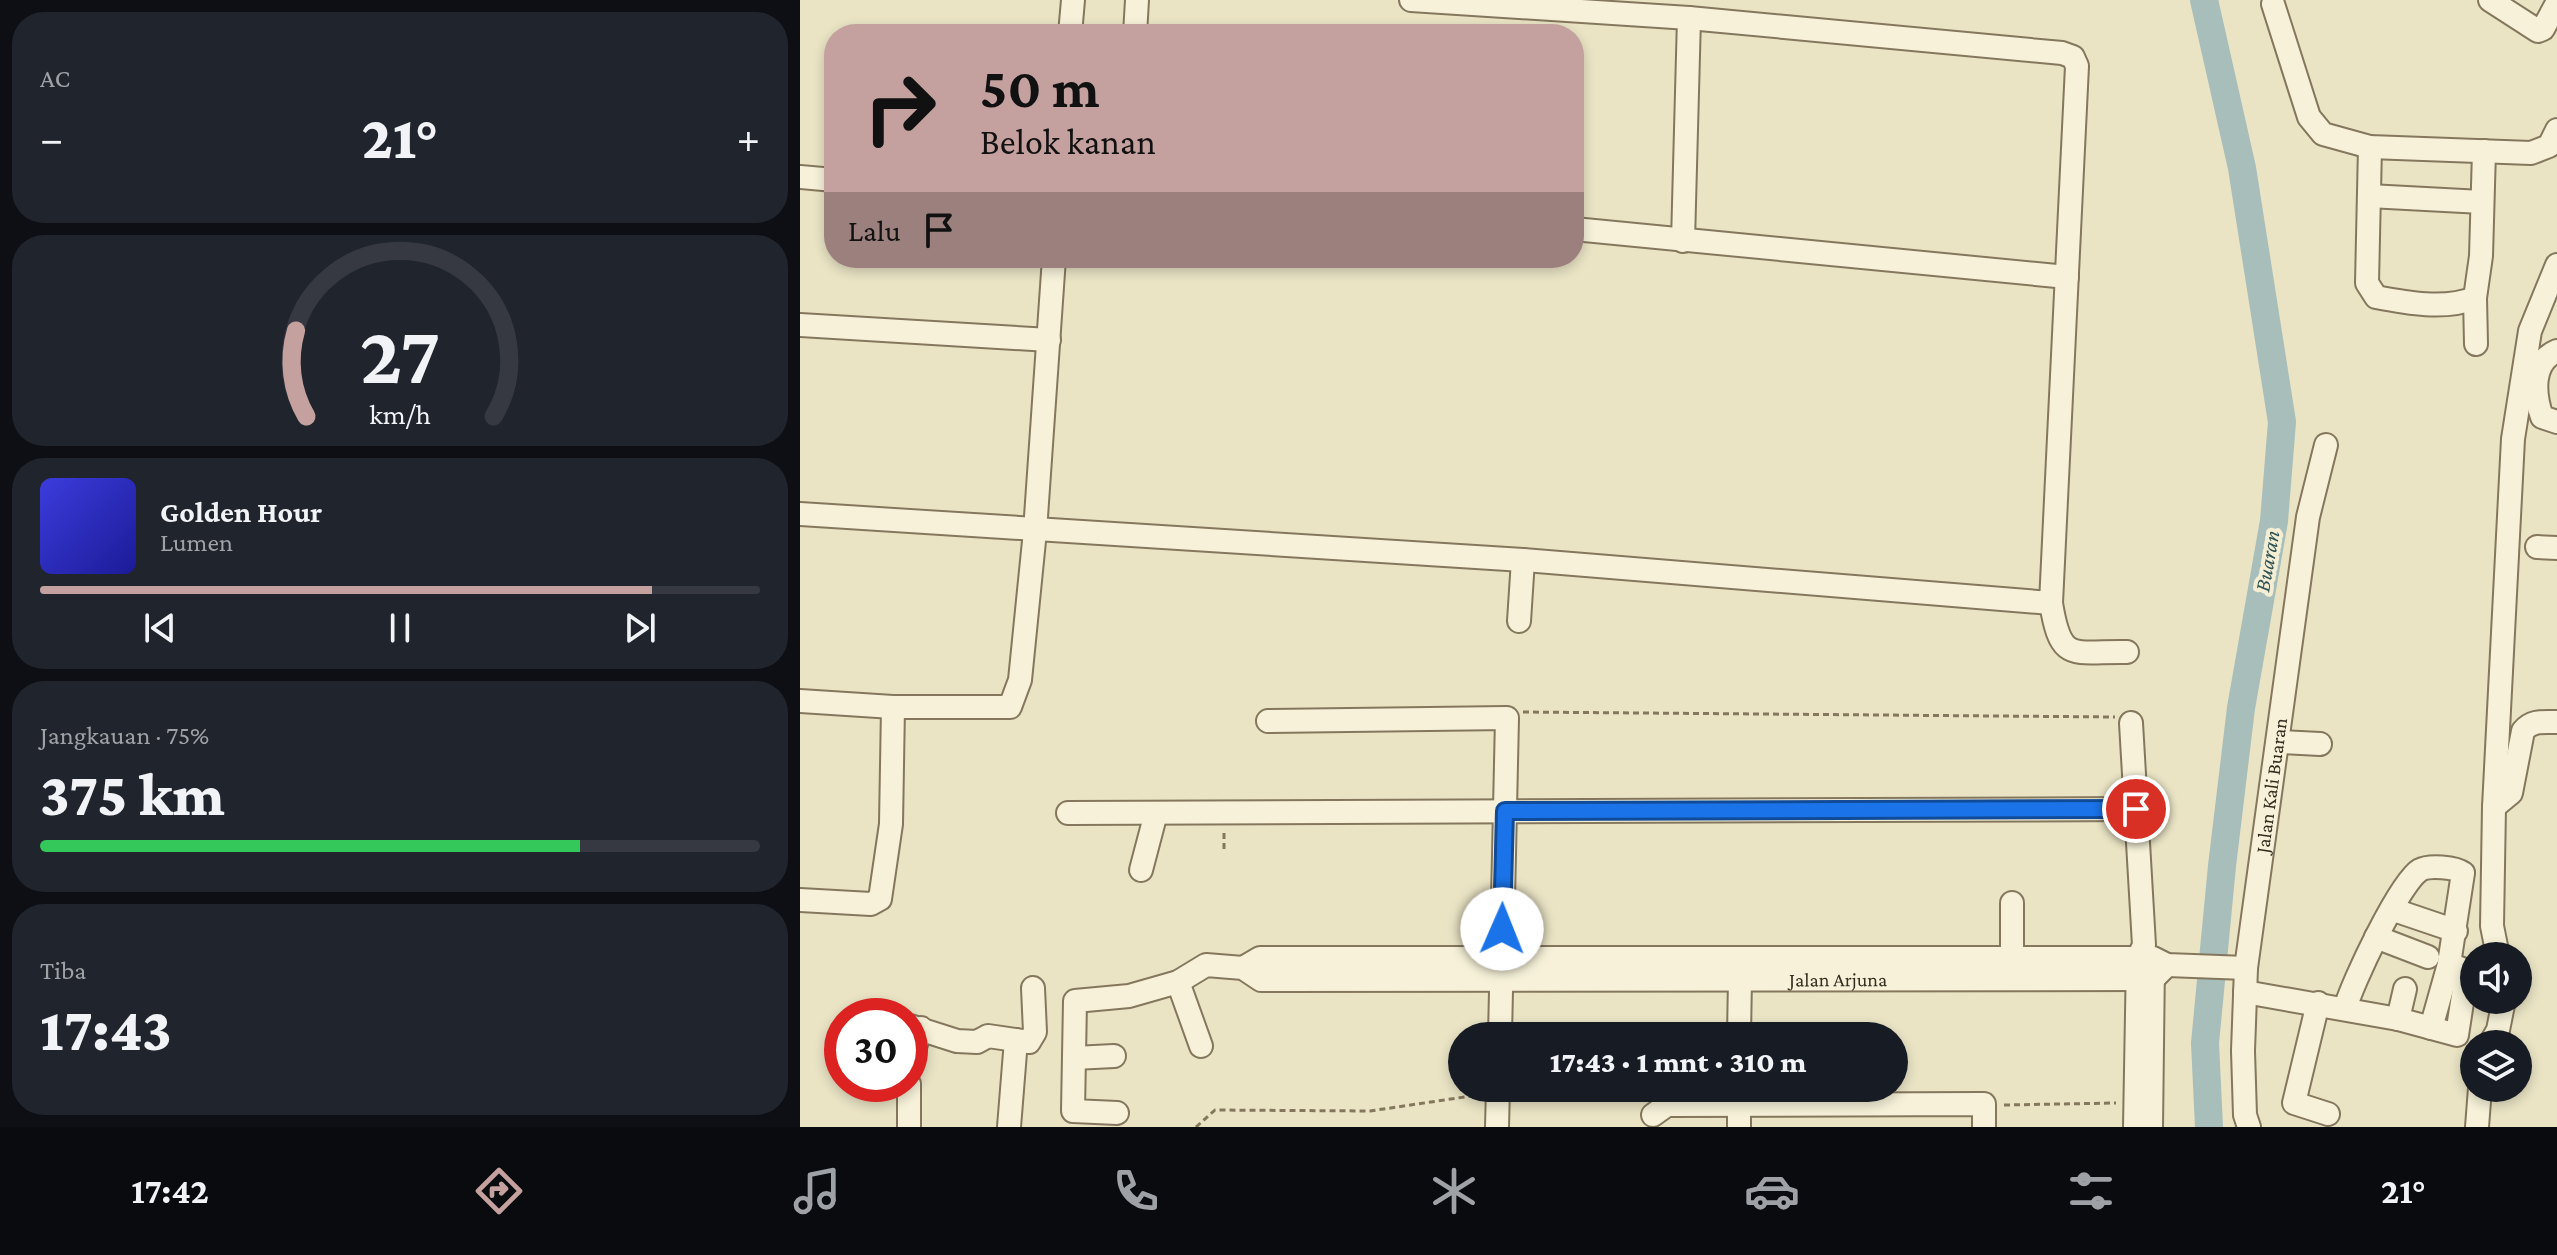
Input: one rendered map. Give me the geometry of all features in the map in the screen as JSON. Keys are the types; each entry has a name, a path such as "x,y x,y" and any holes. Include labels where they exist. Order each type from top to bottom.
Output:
{"street":[{"path":"1071,24 1073,0"},
{"path":"1136,24 1137,0"},
{"path":"1411,0 1689,18 2062,53 2073,57 2077,66 2051,603 2056,634 2060,644 2070,651 2127,652"},
{"path":"2503,4 2538,31 2543,29 2557,3"},
{"path":"2273,4 2309,117 2323,134 2370,147 2543,151 2557,130"},
{"path":"1683,241 1689,18"},
{"path":"2370,147 2367,283 2376,297 2459,304 2475,298"},
{"path":"2476,344 2475,298 2481,256 2484,151"},
{"path":"800,177 824,179"},
{"path":"2369,196 2482,202"},
{"path":"1584,230 2067,277"},
{"path":"2495,942 2492,926 2494,807 2513,439 2530,331 2557,265"},
{"path":"800,701 893,707 1010,707 1020,680 1035,531 1053,268"},
{"path":"800,325 1049,340"},
{"path":"2557,351 2540,367 2536,379 2542,417 2557,422"},
{"name":"Jalan Kali Buaran","path":"2249,1127 2244,1093 2245,992 2241,967 2279,742 2308,517 2326,445"},
{"path":"800,514 1523,560 2051,603"},
{"path":"1519,621 1523,560"},
{"path":"800,900 871,904 880,899 891,824 893,707"},
{"path":"1268,721 1507,718 1500,1022"},
{"path":"2494,807 2511,793 2523,731 2529,724 2557,722"},
{"path":"2131,723 2136,809 2153,964 2151,1127"},
{"path":"2279,742 2320,744"},
{"path":"1068,813 2136,809"},
{"path":"1141,870 1156,813"},
{"path":"2345,1009 2353,982 2376,937 2419,871 2460,870 2456,931 2438,960"},
{"path":"2012,903 2012,958"},
{"path":"2394,910 2456,931"},
{"path":"2245,992 2398,1019 2454,1035 2458,1032 2466,976 2462,969 2376,937"},
{"path":"1243,968 1260,958 1413,956 1502,968"},
{"path":"1413,956 1413,979"},
{"name":"Jalan Arjuna","path":"1935,968 2012,958 2241,967"},
{"path":"2135,1127 2153,964"},
{"name":"Jalan Arjuna","path":"1502,968 1935,968 2153,964"},
{"path":"1117,1113 1073,1111 1075,1001 1129,996 1178,982 1206,965 1243,968 1261,980 1413,979 1502,968"},
{"name":"Jalan Arjuna","path":"1644,968 1740,978 1768,968"},
{"path":"1739,1022 1740,978"},
{"path":"1178,982 1201,1046"},
{"path":"928,1031 957,1041 977,1042 988,1036 1033,1040 1033,988"},
{"path":"2398,1019 2405,989"},
{"path":"2318,1003 2294,1103 2328,1114"},
{"path":"1009,1127 1016,1040"},
{"path":"1074,1058 1114,1056"},
{"path":"909,1102 909,1127"},
{"path":"1497,1127 1498,1102"},
{"path":"1653,1115 1667,1105 1691,1102"},
{"path":"1739,1102 1739,1127"},
{"path":"1812,1102 1984,1116"},
{"path":"2477,1127 2479,1102"}],"path":[{"path":"1507,718 1512,712 2127,717 2131,723"},
{"path":"1196,1127 1215,1110 1370,1111 1448,1097"},
{"path":"1984,1116 2136,1102"}],"waterway":[{"name":"Buaran","path":"2204,0 2242,168 2282,422 2274,521 2241,708 2222,866 2205,1043 2209,1127"}],"route":[{"path":"1502,929 1505,811 2136,809"}]}
